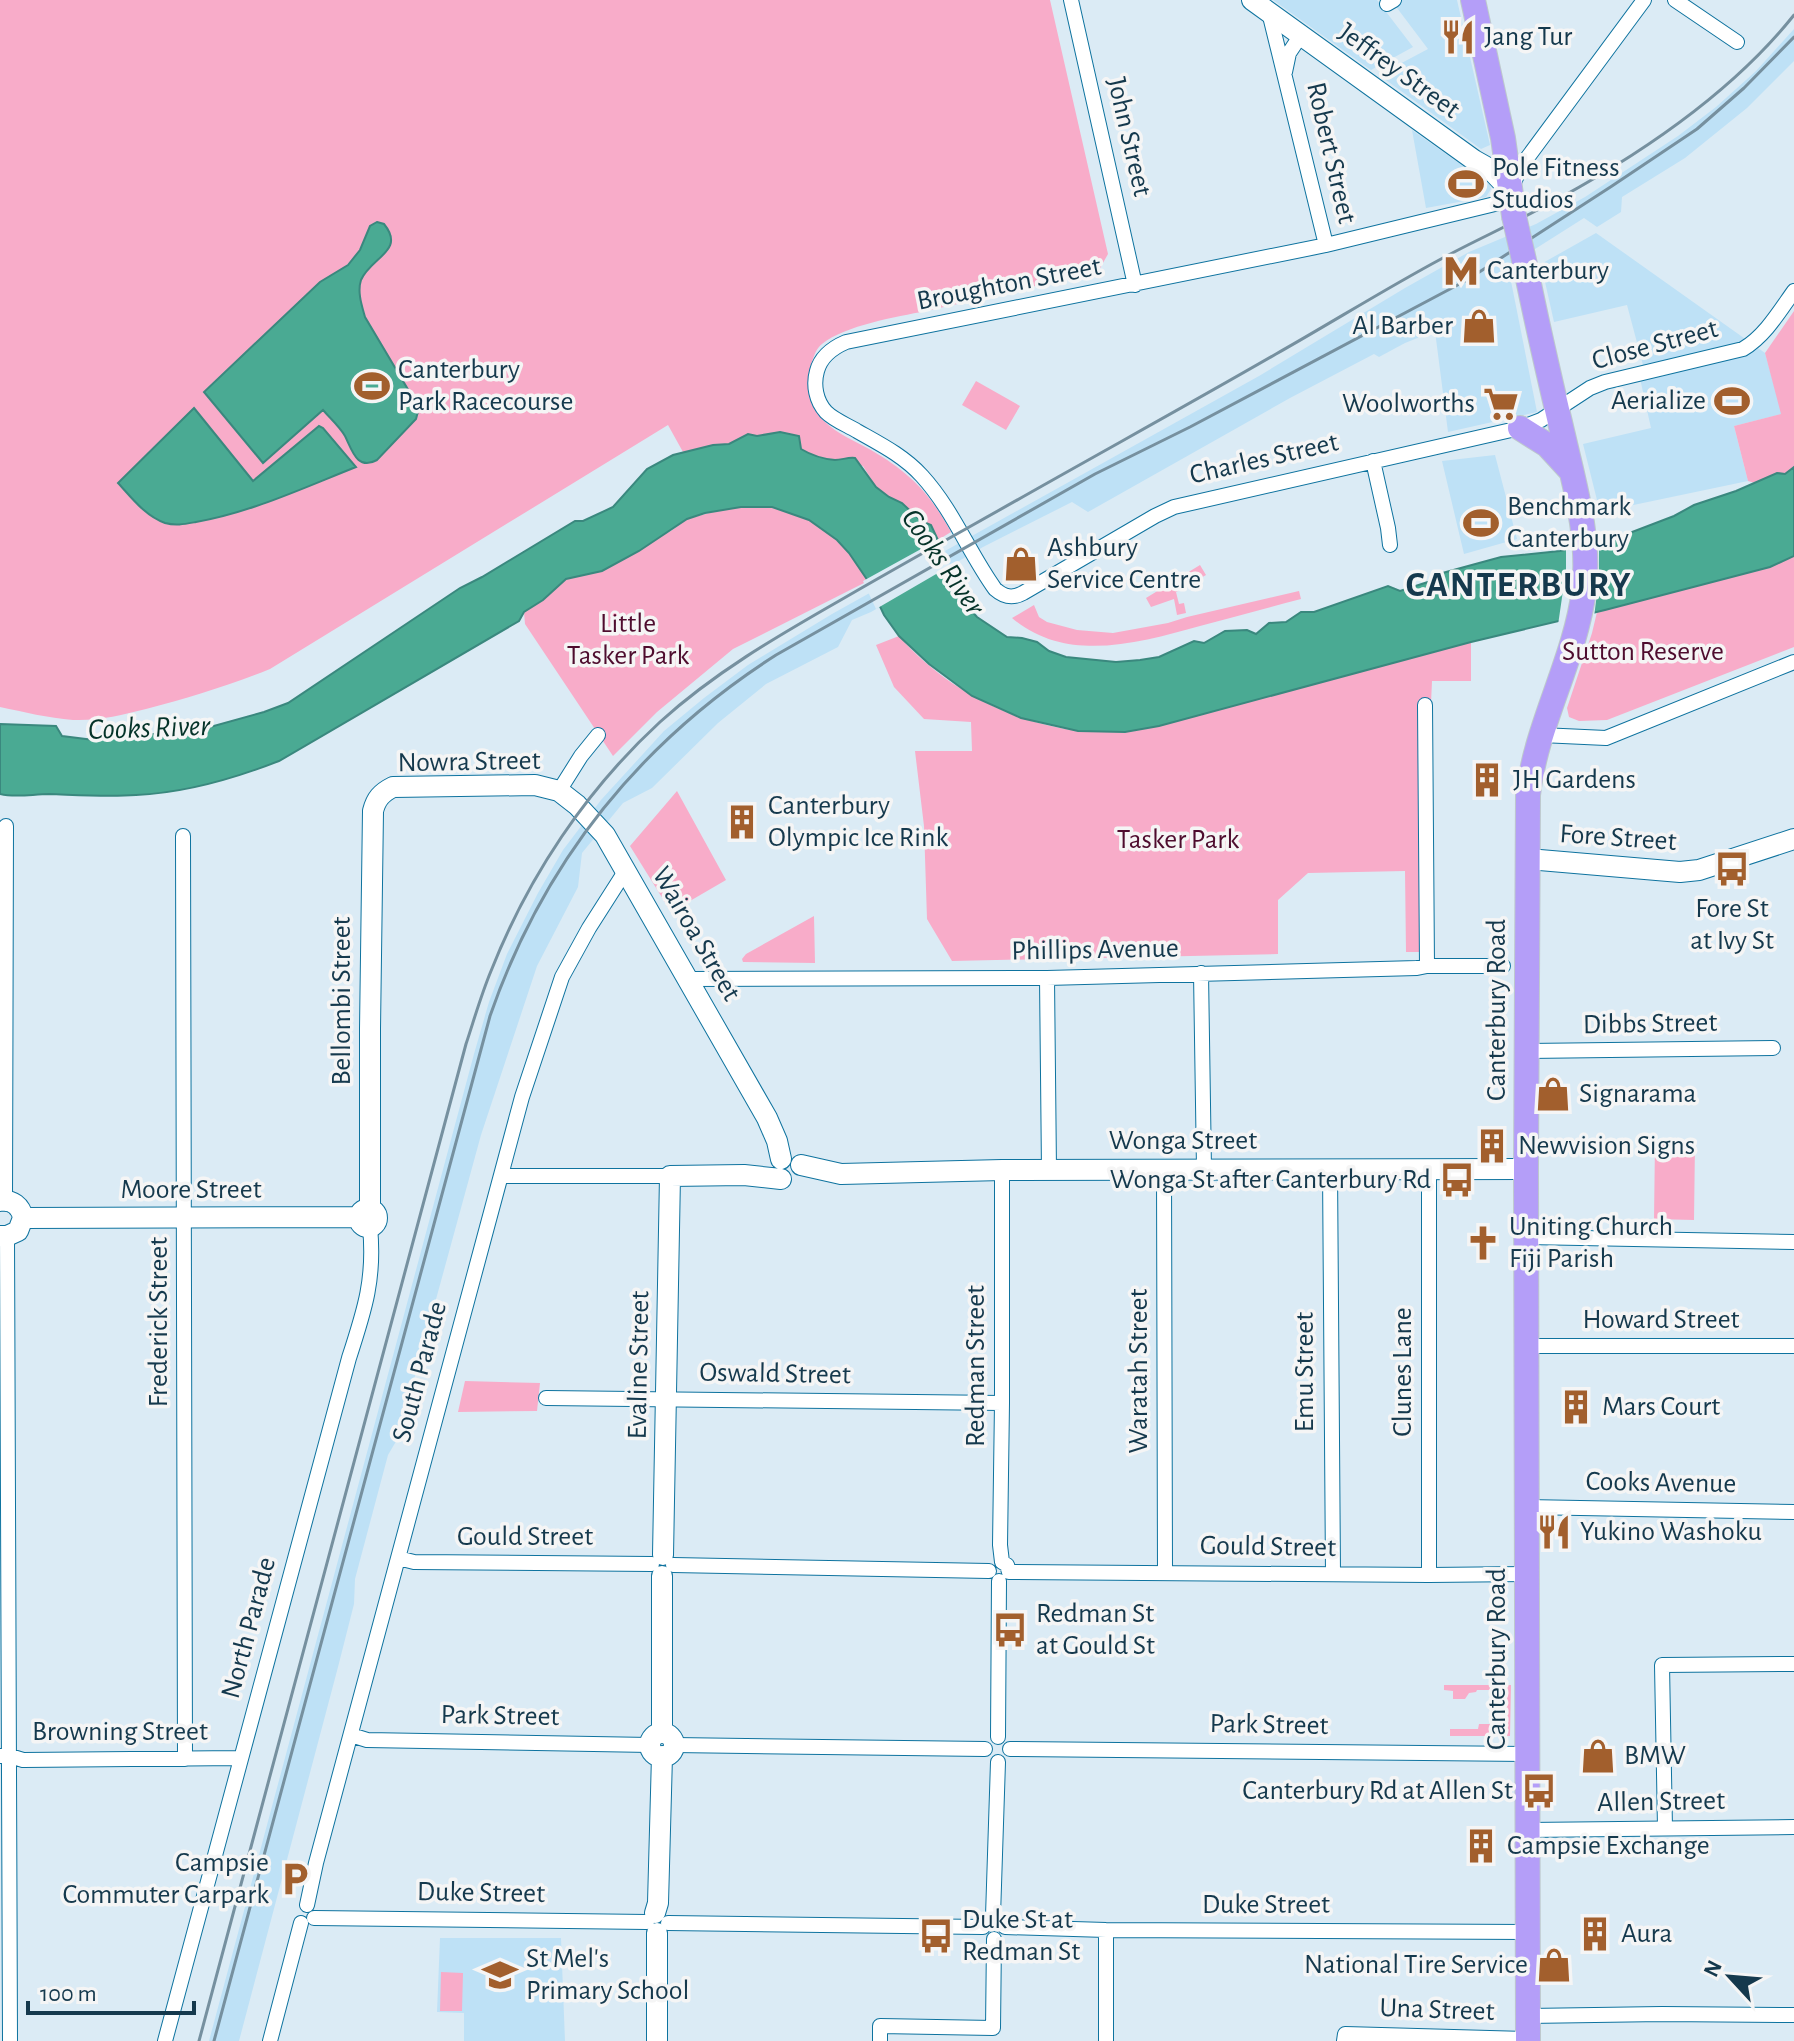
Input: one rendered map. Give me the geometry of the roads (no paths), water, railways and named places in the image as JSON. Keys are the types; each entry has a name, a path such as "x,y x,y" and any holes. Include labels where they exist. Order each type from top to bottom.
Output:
{"highway":[{"name":"Canterbury Road","path":"1473,0 1503,138 1514,216 1584,534 1585,578 1579,616 1541,735 1528,795 1528,2032"},
{"path":"1520,428 1547,445 1571,472"}],"street":[{"name":"John Street","path":"1071,0 1135,285"},
{"name":"Jeffrey Street","path":"1252,0 1490,169 1510,190"},
{"path":"1510,190 1522,165 1644,0"},
{"path":"1675,0 1737,42"},
{"name":"Robert Street","path":"1269,12 1326,245"},
{"name":"Robert Street","path":"1285,73 1289,53 1301,35"},
{"name":"Broughton Street","path":"1000,593 992,585 949,511 915,468 824,410 816,390 817,371 830,350 846,342 1326,245 1495,205 1503,201 1510,190"},
{"name":"Close Street","path":"1557,411 1590,388 1605,382 1743,349 1765,331 1794,291"},
{"name":"Charles Street","path":"1000,593 1008,597 1023,593 1168,509 1520,428 1557,411"},
{"path":"1373,461 1390,545"},
{"path":"1541,735 1606,738 1794,662"},
{"path":"1425,705 1427,966"},
{"path":"559,791 598,735"},
{"name":"Nowra Street","path":"381,794 393,787 404,786 535,785 559,791"},
{"name":"Wairoa Street","path":"559,791 605,835 767,1118 788,1168"},
{"name":"Bellombi Street","path":"366,1218 371,844 373,811 381,794"},
{"path":"6,826 3,1201 17,1205 23,1218 18,1231 4,1236 5,1936 10,2041"},
{"name":"Frederick Street","path":"183,836 185,1759"},
{"name":"Fore Street","path":"1528,859 1690,871 1793,843"},
{"name":"South Parade","path":"270,2041 307,1915 316,1863 522,1097 562,977 626,870"},
{"name":"Phillips Avenue","path":"689,979 1047,978 1503,966"},
{"path":"1201,973 1204,1169"},
{"path":"1047,978 1049,1170"},
{"name":"Dibbs Street","path":"1528,1051 1773,1048"},
{"name":"Wonga Street","path":"501,1176 744,1175 788,1168 826,1178 841,1174 1002,1170 1526,1169"},
{"name":"Clunes Lane","path":"1429,1168 1429,1575"},
{"name":"Waratah Street","path":"1164,1169 1165,1572"},
{"name":"Emu Street","path":"1330,1169 1333,1574"},
{"name":"Redman Street","path":"998,1737 1002,1170"},
{"name":"Evaline Street","path":"657,2041 670,1176"},
{"name":"Moore Street","path":"23,1218 366,1218"},
{"name":"North Parade","path":"165,2041 367,1301 372,1249 366,1218"},
{"path":"1527,1237 1794,1242"},
{"name":"Howard Street","path":"1527,1346 1794,1346"},
{"name":"Oswald Street","path":"546,1398 1002,1403"},
{"name":"Cooks Avenue","path":"1527,1507 1794,1512"},
{"name":"Gould Street","path":"398,1558 414,1562 1000,1571 1527,1574"},
{"path":"1665,1828 1662,1665 1794,1664"},
{"name":"Park Street","path":"351,1735 367,1740 985,1749"},
{"path":"998,1737 1007,1741 1010,1749 1008,1756 998,1762 990,1759 985,1749 988,1741 998,1737"},
{"name":"Park Street","path":"1010,1749 1527,1754"},
{"name":"Browning Street","path":"5,1756 23,1760 240,1758"},
{"path":"994,1939 985,1934 998,1762"},
{"name":"Allen Street","path":"1528,1830 1794,1827"},
{"name":"Duke Street","path":"307,1915 657,1923 988,1922"},
{"path":"988,1922 1003,1920 1005,1927 1001,1936 994,1939"},
{"name":"Duke Street","path":"1005,1927 1528,1932"},
{"path":"1106,1930 1106,2041"},
{"path":"880,2033 993,2028 994,1939"},
{"name":"Una Street","path":"1344,2038 1528,2032 1662,2014 1794,2015"}],"water":[{"path":"377,222 384,224 391,241 389,248 361,280 360,299 365,317 419,408 416,419 377,460 365,463 356,457 343,433 323,410 263,463 204,392 320,282 348,265 360,250 370,226"},
{"path":"194,408 253,481 319,426 356,467 277,499 217,518 177,525 165,523 145,511 118,483"},
{"name":"Cooks River","path":"780,432 799,436 801,449 817,456 835,460 855,458 876,487 931,525 948,579 960,585 960,595 977,617 1007,637 1037,642 1049,651 1066,657 1116,662 1140,660 1159,657 1194,641 1204,643 1225,631 1247,630 1256,634 1269,623 1286,622 1301,612 1314,612 1388,586 1400,591 1431,581 1439,574 1501,557 1560,551 1606,542 1777,473 1785,474 1794,467 1794,556 1770,567 1471,642 1159,726 1125,732 1078,731 1021,718 972,696 929,664 899,636 884,615 868,581 837,540 809,520 772,507 741,507 687,519 602,571 566,579 524,612 519,621 279,761 209,784 154,794 0,794 0,724 56,726 62,736 94,740 203,729 264,712 288,703 460,588 575,521 583,521 613,507 647,469 673,455 729,444 748,434 757,436"}],"railway":[{"path":"199,2041 466,1044 487,980 506,936 541,869 584,806 633,748 660,722 702,687 746,657 864,586 1399,282 1610,169 1710,99 1794,15"},
{"path":"214,2041 490,1016 512,960 538,907 568,857 602,811 640,767 681,727 727,689 776,655 1095,474 1467,280 1697,129 1744,88 1794,37"}],"place":[{"name":"Jang Tur","path":"1458,37"},
{"name":"Pole Fitness Studios","path":"1466,184"},
{"name":"Canterbury","path":"1461,271"},
{"name":"Al Barber","path":"1479,326"},
{"name":"Canterbury Park Racecourse","path":"372,386"},
{"name":"Aerialize","path":"1732,401"},
{"name":"Woolworths","path":"1501,404"},
{"name":"Benchmark Canterbury","path":"1481,523"},
{"name":"Ashbury Service Centre","path":"1021,564"},
{"name":"JH Gardens","path":"1487,780"},
{"name":"Canterbury Olympic Ice Rink","path":"742,822"},
{"name":"Fore St at Ivy St","path":"1732,869"},
{"name":"Signarama","path":"1553,1094"},
{"name":"Newvision Signs","path":"1492,1146"},
{"name":"Wonga St after Canterbury Rd","path":"1457,1180"},
{"name":"Uniting Church Fiji Parish","path":"1483,1243"},
{"name":"Mars Court","path":"1576,1407"},
{"name":"Yukino Washoku","path":"1554,1532"},
{"name":"Redman St at Gould St","path":"1010,1630"},
{"name":"BMW","path":"1598,1756"},
{"name":"Canterbury Rd at Allen St","path":"1539,1791"},
{"name":"Campsie Exchange","path":"1481,1846"},
{"name":"Campsie Commuter Carpark","path":"295,1879"},
{"name":"Aura","path":"1595,1934"},
{"name":"Duke St at Redman St","path":"936,1936"},
{"name":"National Tire Service","path":"1554,1965"},
{"name":"St Mel's Primary School","path":"500,1975"}],"district":[{"name":"CANTERBURY","path":"1519,585"}],"park label":[{"name":"Little Tasker Park","path":"628,640"},
{"name":"Sutton Reserve","path":"1643,652"},
{"name":"Tasker Park","path":"1178,840"}]}
